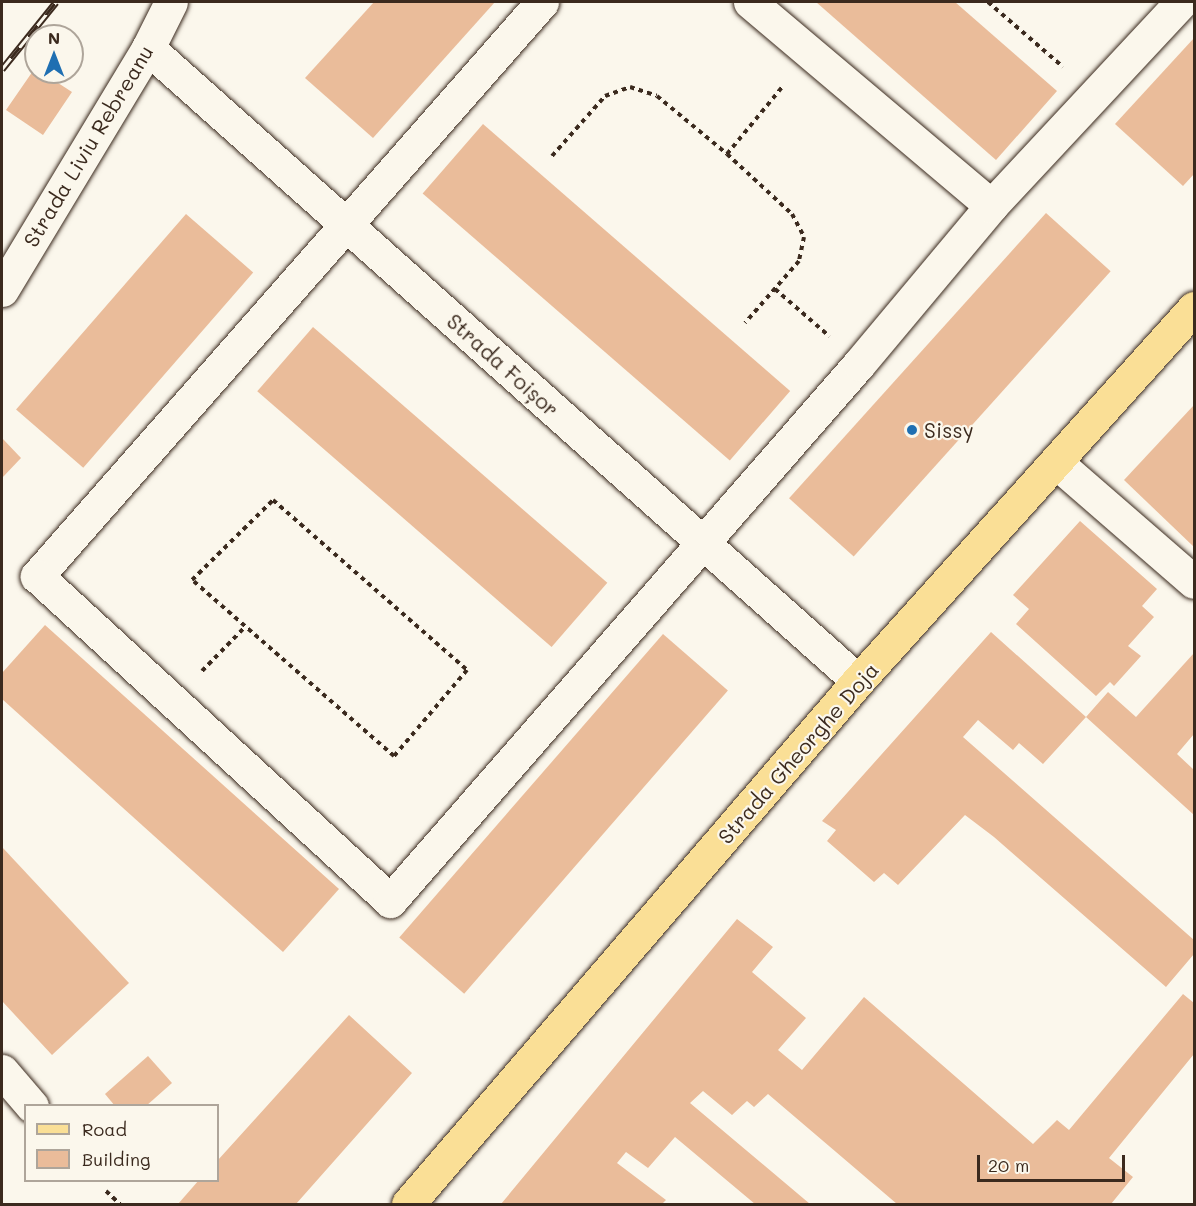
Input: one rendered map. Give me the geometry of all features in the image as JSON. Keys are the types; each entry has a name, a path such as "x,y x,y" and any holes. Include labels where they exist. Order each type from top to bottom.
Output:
{"main road":[{"name":"Strada Gheorghe Doja","path":"408,1204 858,681 1057,463 1194,308"}],"street":[{"name":"Strada Liviu Rebreanu","path":"2,290 148,48 171,2"},
{"path":"542,2 37,576 390,901 859,364 991,206 1181,2"},
{"path":"750,2 991,206"},
{"name":"Strada Foișor","path":"148,48 858,681"},
{"path":"1057,463 1194,582"},
{"path":"2,1071 30,1104"}],"path":[{"path":"988,2 1095,96"},
{"path":"727,154 811,53"},
{"path":"552,156 605,96 630,87 657,96 727,154 792,213 804,237 799,261 745,323"},
{"path":"776,289 859,364"},
{"path":"273,501 467,670 394,756 245,627 192,580 273,501"},
{"path":"173,702 245,627"},
{"path":"106,1191 120,1204"}],"building":[{"path":"374,2 495,2 373,138 305,78"},
{"path":"816,2 955,2 1057,91 996,160"},
{"path":"1194,38 1194,174 1183,186 1115,124"},
{"path":"24,84 60,84 72,92 43,135 6,110"},
{"path":"483,124 790,391 730,460 423,193"},
{"path":"1046,213 1111,271 854,557 789,498"},
{"path":"186,214 253,272 83,468 16,409"},
{"path":"313,327 607,583 552,647 257,391"},
{"path":"1194,405 1194,547 1124,480"},
{"path":"2,438 21,458 2,478"},
{"path":"1080,521 1157,589 1142,606 1154,617 1128,646 1141,656 1114,686 1110,682 1096,696 1016,624 1029,609 1013,595"},
{"path":"45,625 339,889 283,952 2,699 2,673"},
{"path":"991,632 1086,717 1043,764 1019,743 1013,750 978,720 963,737 1194,940 1194,954 1166,987 994,837 965,815 898,885 884,873 874,882 827,841 836,830 822,821"},
{"path":"663,634 728,690 464,994 399,937"},
{"path":"1194,653 1194,734 1177,754 1194,770 1194,815 1086,717 1108,692 1136,717"},
{"path":"2,847 129,983 52,1055 2,1001"},
{"path":"737,919 773,947 752,972 806,1018 778,1050 802,1070 864,997 1033,1144 1057,1120 1069,1130 1183,994 1194,1003 1194,1054 1109,1158 1133,1177 1111,1204 897,1204 768,1094 754,1107 747,1101 732,1115 703,1091 690,1103 810,1204 755,1204 675,1137 648,1168 626,1152 617,1163 666,1200 662,1204 501,1204"},
{"path":"349,1015 412,1073 296,1204 178,1204 197,1182 219,1182 219,1159"},
{"path":"148,1056 172,1083 148,1104 113,1104 105,1094"}],"railway":[{"path":"2,69 56,2"}],"place":[{"name":"Sissy","path":"912,430"}]}
